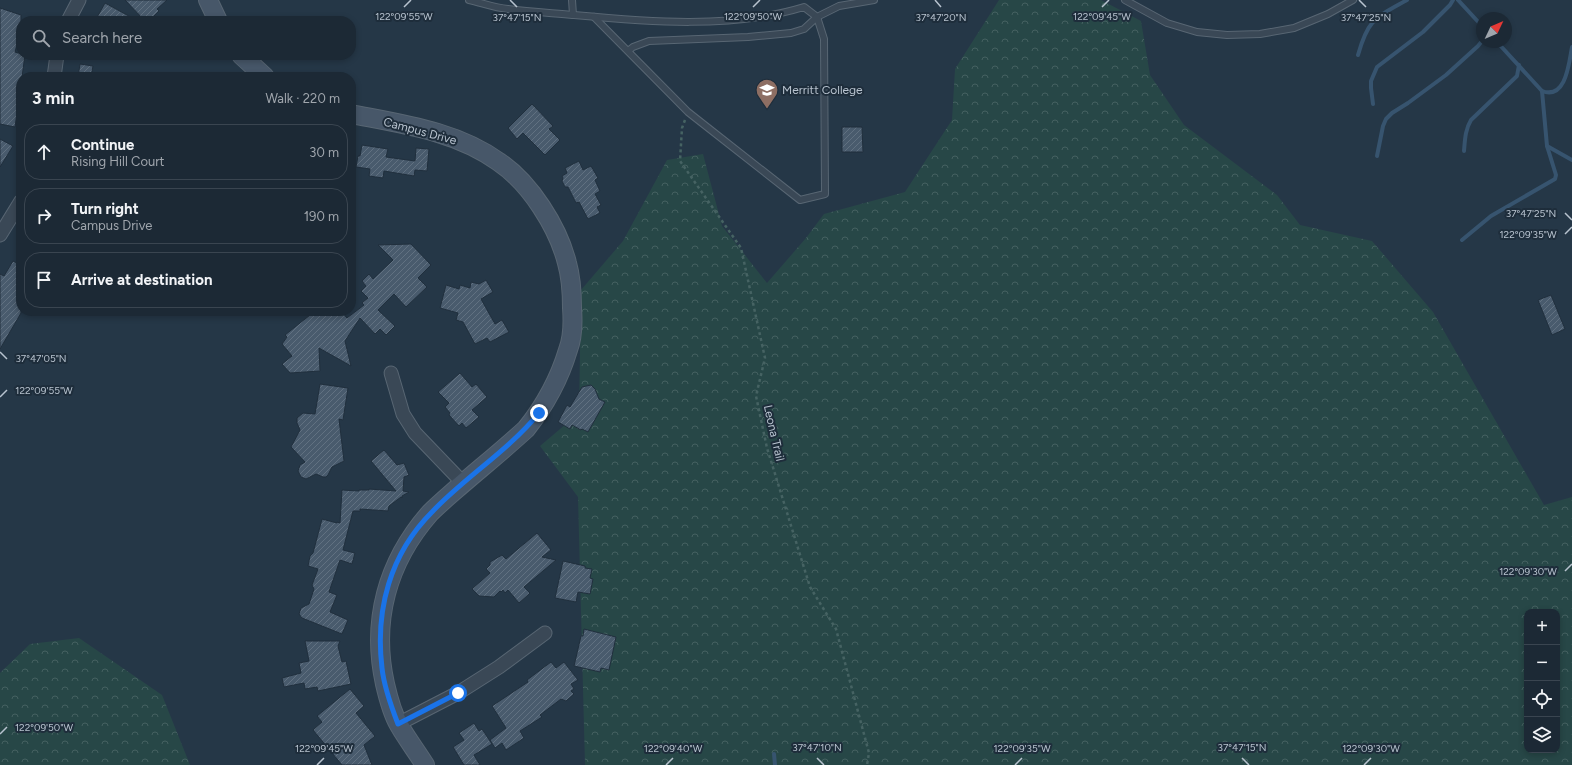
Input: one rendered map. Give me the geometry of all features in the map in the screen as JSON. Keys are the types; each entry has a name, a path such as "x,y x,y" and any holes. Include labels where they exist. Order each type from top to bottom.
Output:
{"street":[{"path":"71,16 79,0"},
{"path":"208,0 216,16"},
{"path":"55,72 56,60"},
{"path":"246,60 260,72"},
{"name":"Campus Drive","path":"356,115 440,133 470,145 500,162 520,180 540,204 557,235 567,263 572,291 573,320 569,349 550,394 539,413 526,429 431,512 414,533 400,555 390,579 383,605 379,635 382,670 388,697 398,724 426,765"},
{"path":"0,235 16,209"},
{"path":"391,373 403,414 415,433 463,483"},
{"path":"398,724 458,693 499,667 545,633"}],"lane":[{"path":"469,0 507,9 651,21 725,20 786,12 804,7"},
{"path":"572,0 573,15"},
{"path":"594,17 688,112 800,200 825,194 824,39 817,17 804,7 802,0"},
{"path":"628,51 633,47 649,41 748,37 791,33 804,29 817,17 839,6 874,0"},
{"path":"1125,0 1168,23 1197,32 1227,35 1260,34 1294,28 1328,14 1353,0"}],"path":[{"name":"Leona Trail","path":"688,112 682,128 680,161 741,248 765,358 756,396 767,448 810,587 836,629 869,753 868,765"}],"green space":[{"path":"999,0 1101,0 1141,21 1150,75 1184,125 1277,195 1300,225 1372,241 1433,312 1544,505 1572,497 1572,765 585,765 578,497 540,446 579,413 581,290 623,241 667,160 703,154 722,226 767,283 806,238 824,214 905,192 952,120 955,69"},
{"path":"79,638 162,695 190,765 0,765 0,673 30,644"}],"building":[{"path":"125,0 167,0 157,9 159,11 154,16 140,16"},
{"path":"105,3 129,16 98,16"},
{"path":"0,8 21,15 16,16 15,52 16,60 24,60 23,72 16,72 15,127 0,124"},
{"path":"80,64 93,66 92,72 79,72"},
{"path":"532,104 553,126 549,129 560,140 545,155 523,133 517,139 508,128"},
{"path":"842,127 862,127 863,152 842,152"},
{"path":"0,139 13,146 0,167"},
{"path":"362,145 388,149 386,157 415,161 416,148 429,149 427,171 415,170 414,176 384,171 383,178 369,176 370,169 356,167"},
{"path":"579,161 583,170 591,166 598,178 595,180 600,191 595,194 601,205 597,207 600,213 588,219 579,202 576,203 568,187 565,187 562,181 562,176 567,173 565,168"},
{"path":"411,244 431,265 418,278 427,287 406,307 394,294 378,310 395,326 386,335 380,329 375,334 360,318 345,341 351,366 319,348 320,371 290,373 282,364 292,356 282,344 287,337 285,335 309,316 345,316 347,318 350,316 356,316 356,311 364,305 362,303 368,298 361,291 366,286 362,281 369,274 373,279 393,260 378,245"},
{"path":"13,261 16,262 16,316 19,316 0,349 0,274 4,276"},
{"path":"486,280 493,292 481,299 495,324 502,320 509,332 490,342 487,338 475,344 463,322 456,320 458,313 440,308 446,285 459,289 460,285 470,288 471,282 479,284"},
{"path":"1551,295 1565,329 1552,335 1538,300"},
{"path":"460,373 472,387 476,384 487,397 472,410 479,417 466,428 462,423 459,426 449,415 450,413 445,407 449,403 438,392"},
{"path":"320,384 348,388 343,420 339,419 344,461 332,467 326,477 316,474 306,479 301,477 298,471 300,465 305,462 291,447 300,430 297,423 297,418 303,413 315,414"},
{"path":"591,385 595,389 599,399 605,402 588,432 572,425 570,429 558,422 567,405 570,407 582,387"},
{"path":"384,450 397,465 404,463 409,475 404,477 403,491 409,492 389,506 388,511 360,509 360,511 353,511 343,550 355,553 352,564 340,560 329,592 337,595 330,612 348,620 342,634 302,618 299,614 301,608 309,604 314,589 312,585 318,569 308,566 310,556 313,553 322,519 340,523 342,490 359,491 369,489 396,491 371,461"},
{"path":"537,533 551,550 542,557 556,560 524,587 530,593 519,603 508,590 505,593 503,590 501,592 500,591 494,597 479,596 472,589 490,573 486,569 490,565 490,562 502,555 506,559"},
{"path":"563,561 592,569 590,578 593,579 590,594 578,592 576,602 555,598"},
{"path":"584,629 616,637 609,670 601,668 600,672 574,666"},
{"path":"305,641 340,641 338,646 342,662 346,661 351,684 318,691 317,687 305,689 304,683 284,687 282,678 301,673 299,663 309,661"},
{"path":"551,662 556,668 564,662 578,680 571,684 574,689 571,691 574,694 566,701 561,699 540,715 542,717 520,731 524,738 506,750 502,743 495,748 490,740 506,728 492,706 528,682 527,680"},
{"path":"350,689 364,706 356,713 375,736 364,745 372,765 342,765 313,730 322,722 317,716"},
{"path":"474,723 479,731 482,729 492,744 474,755 480,765 464,765 453,747 464,740 459,733"}],"waterway":[{"path":"1358,55 1365,34 1374,21 1387,11 1407,0"},
{"path":"1373,104 1371,81 1377,67 1423,32 1450,5 1453,0"},
{"path":"1458,0 1476,20"},
{"path":"1542,91 1550,92 1556,90 1561,85 1568,70 1572,47"},
{"path":"1377,156 1383,126 1386,119 1392,113 1446,75 1476,48"},
{"path":"1462,240 1491,216 1555,179 1556,175 1547,146 1542,91 1503,48"},
{"path":"1464,151 1466,131 1471,120 1517,76 1519,65"},
{"path":"1547,146 1572,160"},
{"path":"774,754 775,765"}],"place":[{"name":"Merritt College","path":"767,110"}],"route":[{"path":"458,693 398,724 388,697 382,670 379,635 383,605 390,579 400,555 414,533 431,512 511,443 526,429 539,413"}]}
